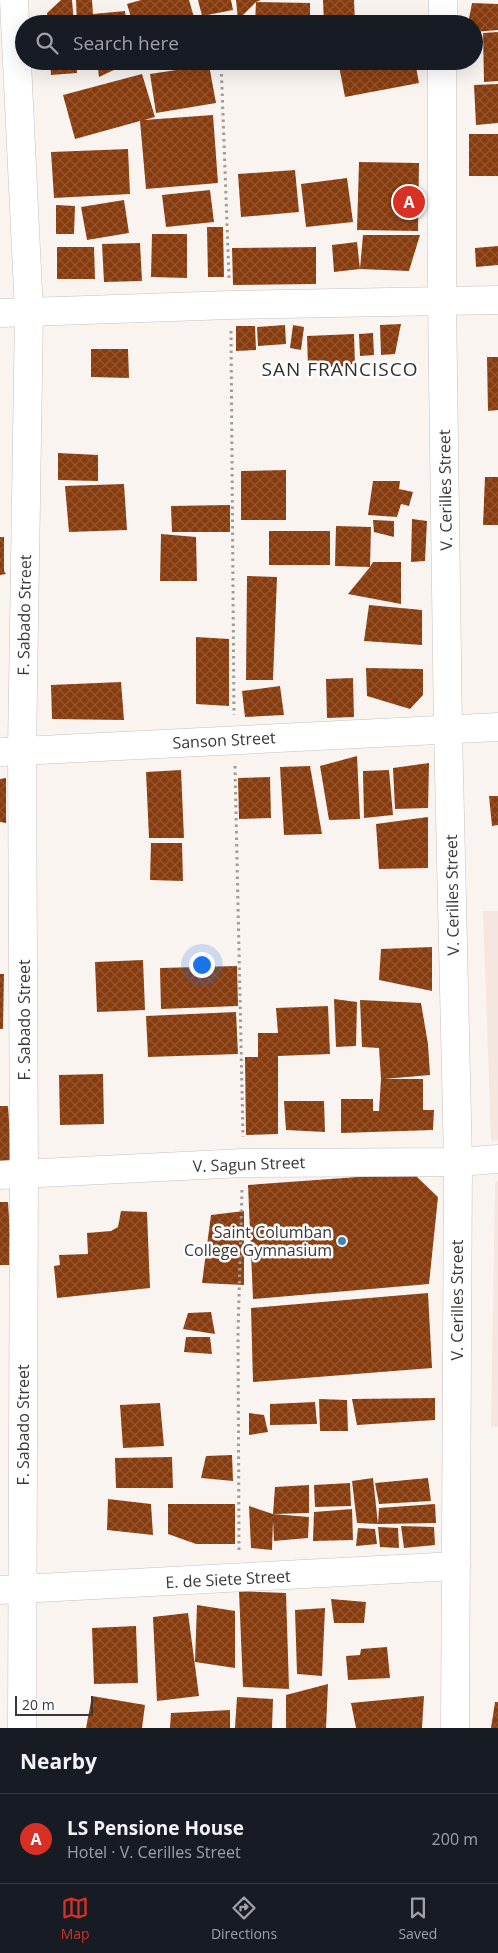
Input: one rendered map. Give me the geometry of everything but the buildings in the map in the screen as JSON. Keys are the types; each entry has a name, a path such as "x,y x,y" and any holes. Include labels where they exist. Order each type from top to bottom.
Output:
{"street":[{"name":"F. Sabado Street","path":"14,0 15,22"},
{"path":"442,15 443,0"},
{"name":"F. Sabado Street","path":"17,70 28,312 11,751 11,1590 22,1728"},
{"name":"V. Cerilles Street","path":"442,70 442,302 448,729 458,1162 455,1728"},
{"path":"0,313 230,304 498,300"},
{"name":"Sanson Street","path":"11,751 498,727"},
{"name":"V. Sagun Street","path":"12,1176 243,1163 458,1162 498,1160"},
{"name":"E. de Siete Street","path":"11,1590 456,1566"}],"path":[{"path":"221,70 230,304 234,739 243,1163 238,1333 240,1578"}],"shaded area":[{"path":"483,911 498,911 498,1140 491,1141"},
{"path":"498,1181 498,1427 491,1427 495,1182"}],"place":[{"name":"LS Pensione House","path":"409,202"},
{"name":"Saint Columban College Gymnasium","path":"342,1241"}],"district":[{"name":"SAN FRANCISCO","path":"340,369"}]}
